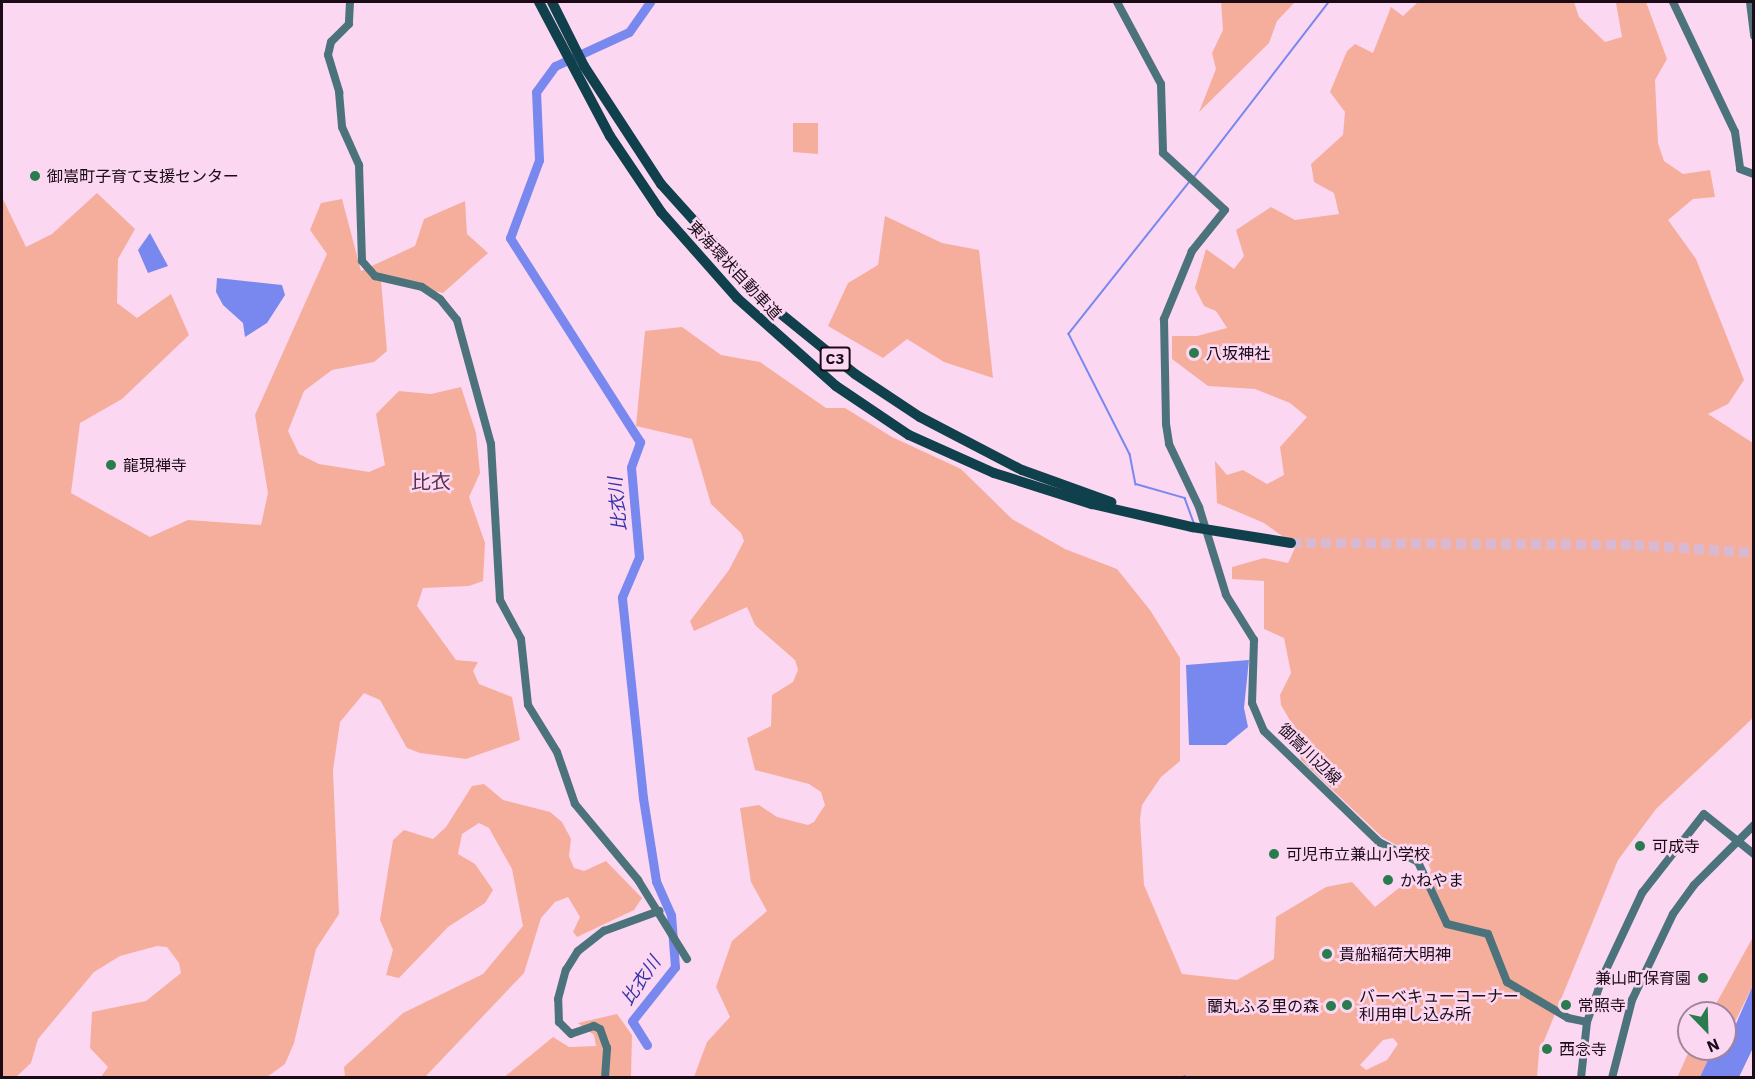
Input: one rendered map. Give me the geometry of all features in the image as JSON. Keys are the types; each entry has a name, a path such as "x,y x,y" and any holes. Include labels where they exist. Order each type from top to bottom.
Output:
{"highway":[{"name":"東海環状自動車道","path":"539,2 572,70 610,136 669,222 765,325 836,386 900,429 947,454 1019,482 1092,504 1192,527 1291,543"},
{"name":"東海環状自動車道","path":"552,2 584,66 672,198 770,305 887,397 1022,470 1168,521"}],"main road":[{"path":"350,2 349,24 331,42 328,55 339,92 342,128 360,165 362,261 375,276 422,287 440,299 457,320 491,444 500,600 521,639 528,705 556,752 575,804 638,880 687,959"},
{"name":"御嵩川辺線","path":"1117,2 1161,84 1163,153 1225,210 1192,252 1164,319 1166,424 1176,462 1198,507 1226,595 1254,640 1252,703 1257,722 1379,842 1418,862 1447,924 1488,934 1507,982 1557,1012 1587,1022"},
{"path":"1673,2 1735,132 1740,169 1754,174"},
{"path":"1750,2 1754,36"},
{"path":"1581,1077 1587,1022 1603,976 1642,893 1678,843 1704,814 1754,854"},
{"path":"1612,1077 1632,1000 1649,958 1694,885 1736,840 1754,825"},
{"path":"605,1077 607,1048 600,1029 594,1026 571,1034 560,1022 558,999 566,970 578,951 604,931 659,911"}],"shaded area":[{"path":"1221,2 1295,2 1277,21 1269,43 1199,112 1216,69 1212,53 1223,30"},
{"path":"1418,2 1574,2 1579,17 1605,42 1622,37 1616,3 1646,2 1667,59 1655,80 1658,143 1664,161 1683,174 1710,170 1715,197 1693,199 1668,220 1696,259 1744,380 1728,404 1708,414 1753,443 1753,718 1656,809 1618,860 1539,1053 1537,1077 694,1077 707,1042 730,1017 716,987 732,941 767,911 751,882 740,808 759,805 777,817 808,825 814,822 825,805 821,792 809,784 755,770 747,738 771,726 772,695 793,682 798,670 795,660 755,625 747,607 694,631 690,621 729,570 744,541 741,533 711,504 692,439 636,426 645,331 682,327 721,355 760,362 826,408 845,408 892,437 961,469 1012,519 1065,549 1117,569 1150,610 1180,658 1180,761 1161,777 1142,805 1140,819 1144,885 1182,974 1237,980 1274,959 1276,917 1326,887 1352,882 1375,907 1409,880 1427,883 1431,870 1428,863 1382,837 1301,760 1295,729 1281,705 1280,695 1291,673 1284,638 1264,629 1264,581 1232,579 1232,567 1264,558 1288,563 1296,546 1264,523 1217,503 1215,461 1227,475 1243,470 1267,484 1284,475 1280,447 1307,417 1290,403 1255,389 1208,386 1172,359 1172,336 1197,336 1227,328 1216,311 1204,306 1195,288 1206,249 1234,269 1244,256 1236,230 1271,207 1295,220 1339,214 1334,193 1314,182 1311,164 1343,135 1345,112 1330,92 1347,51 1355,44 1373,53 1391,7 1403,16","holes":["1393,1038 1398,1044 1387,1060 1366,1070 1360,1065 1383,1040"]},
{"path":"793,123 818,123 818,154 793,152"},
{"path":"97,193 135,229 118,259 117,303 137,318 171,294 189,335 122,399 80,423 71,493 150,537 188,520 261,525 268,493 255,415 327,254 310,230 321,203 342,199 361,271 415,246 424,219 465,201 467,234 488,253 443,293 381,280 387,351 374,362 332,370 304,391 288,431 299,454 319,464 369,472 385,465 376,414 399,391 431,394 461,387 476,433 480,473 469,497 485,543 483,581 469,586 423,588 417,606 456,660 478,662 473,671 479,684 512,697 520,740 466,759 420,753 407,748 380,700 364,693 340,722 333,770 339,914 316,949 294,1043 285,1064 267,1077 101,1077 108,1067 90,1048 92,1012 146,1001 181,973 179,963 167,947 157,946 120,956 94,972 38,1039 31,1063 16,1077 2,1077 2,197 26,247 52,234"},
{"path":"885,216 942,243 979,250 993,378 944,362 907,339 883,358 828,326 848,283 878,265"},
{"path":"484,784 503,800 550,812 562,822 571,839 569,856 574,868 584,871 606,861 642,898 634,910 577,937 573,932 580,917 568,897 555,902 541,918 524,973 425,1077 345,1077 344,1067 403,1013 483,974 523,926 512,869 489,828 479,823 462,834 458,854 475,864 493,890 485,903 448,927 399,978 386,975 393,950 380,920 393,840 404,830 433,839 446,827 472,786"},
{"path":"1753,937 1753,985 1737,1018 1737,1001 1718,1001"},
{"path":"617,1014 632,1035 631,1077 503,1078 553,1037 569,1047 596,1046 594,1035 578,1023"},
{"path":"1685,1061 1710,1061 1700,1077 1677,1078"}],"water":[{"path":"150,233 168,266 148,273 138,250"},
{"path":"217,278 282,285 285,295 267,323 245,337 243,323 223,305 216,292"},
{"path":"1249,660 1244,708 1248,727 1226,745 1189,745 1186,665"},
{"path":"1753,985 1753,1048 1739,1077 1700,1077 1708,1061 1737,1061 1737,1022"}],"waterway":[{"name":"比衣川","path":"647,1045 632,1021 675,967 671,915 656,881 643,798 622,597 639,557 631,467 640,442 510,238 539,160 536,92 555,66 629,32 650,2"},
{"path":"1194,177 1329,2"},
{"path":"1189,183 1069,334 1130,454 1136,484 1185,498 1194,523"}],"tunnel":[{"path":"1291,543 1634,545 1754,553"}],"place":[{"name":"御嵩町子育て支援センター","path":"35,176"},
{"name":"八坂神社","path":"1194,353"},
{"name":"龍現禅寺","path":"111,465"},
{"name":"可成寺","path":"1640,846"},
{"name":"可児市立兼山小学校","path":"1274,854"},
{"name":"かねやま","path":"1388,880"},
{"name":"貴船稲荷大明神","path":"1327,954"},
{"name":"兼山町保育園","path":"1703,978"},
{"name":"バーベキューコーナー 利用申し込み所","path":"1347,1005"},
{"name":"常照寺","path":"1566,1005"},
{"name":"蘭丸ふる里の森","path":"1331,1006"},
{"name":"西念寺","path":"1547,1049"}],"district":[{"name":"比衣","path":"431,481"}]}
